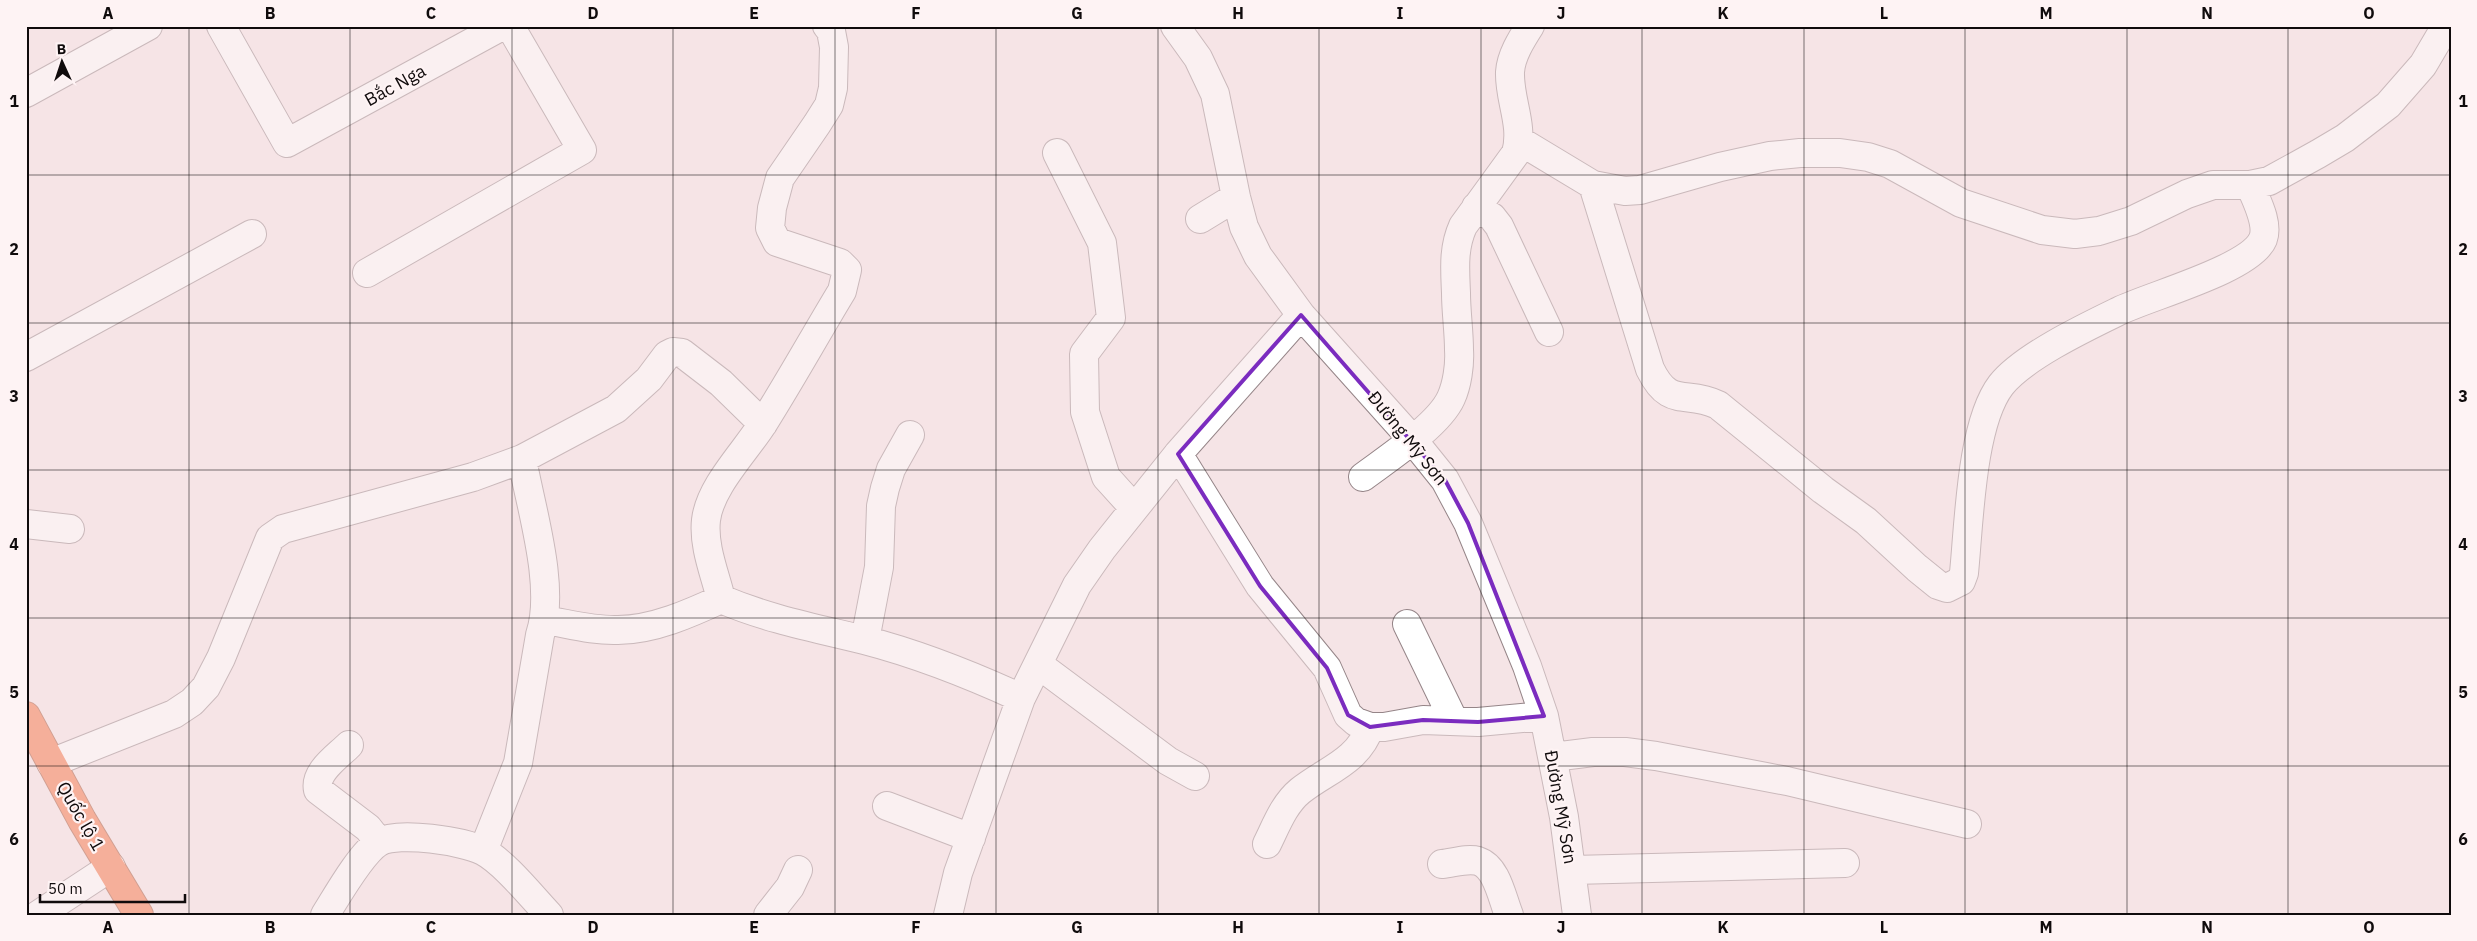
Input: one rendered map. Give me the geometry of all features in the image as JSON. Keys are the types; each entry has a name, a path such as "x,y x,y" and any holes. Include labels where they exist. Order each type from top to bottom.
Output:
{"highway":[{"name":"Quốc lộ 1","path":"26,716 139,915"}],"street":[{"path":"26,93 148,26"},
{"name":"Bắc Nga","path":"221,26 287,143 502,26"},
{"path":"367,273 582,150 510,26"},
{"path":"722,599 707,539 706,521 709,507 718,489 763,424 842,291 846,280 847,270 840,264 777,242 770,228 772,208 780,178 829,105 835,67 831,31 827,26"},
{"name":"Đường Mỹ Sơn","path":"1175,26 1198,58 1215,94 1236,197 1244,227 1258,256 1301,315 1412,439 1445,480 1468,523 1527,666 1544,716 1573,870 1578,915"},
{"path":"1363,477 1412,439 1441,412 1450,400 1455,388 1460,350 1456,316 1454,252 1462,226 1510,165 1516,153 1520,141 1510,72 1514,56 1530,26"},
{"path":"1520,141 1594,185 1625,191 1640,190 1720,167 1770,156 1840,153 1868,157 1890,164 1961,204 2042,230 2075,234 2099,232 2131,221 2187,194 2213,186 2250,185 2269,181 2282,175 2367,122 2388,104 2423,65 2446,26"},
{"path":"1057,153 1102,243 1111,318 1084,354 1085,412 1106,477 1134,508"},
{"path":"1594,185 1650,369 1657,384 1665,392 1678,397 1708,400 1718,404 1810,479 1866,521 1917,568 1938,584 1947,588 1961,581 1964,573 1969,504 1976,463 1987,410 2001,386 2018,368 2103,319 2210,275 2240,261 2259,247 2264,238 2264,225 2250,185"},
{"path":"1200,219 1236,197"},
{"path":"1476,207 1492,218 1499,226 1549,332"},
{"path":"26,357 252,234"},
{"path":"948,915 958,873 1021,698 1039,665 1076,585 1134,508 1178,454 1301,315"},
{"path":"51,763 174,714 192,702 206,687 221,658 270,538 283,529 473,477 522,459 616,409 649,379 666,355 673,352 682,353 713,377 763,424"},
{"path":"865,640 878,574 881,506 891,469 910,435"},
{"path":"1178,454 1260,586 1327,668 1348,715 1356,722 1370,727 1384,727 1423,720 1478,722 1544,716"},
{"path":"483,851 518,763 540,635 545,620 546,582 522,459"},
{"path":"26,524 70,529"},
{"path":"545,620 611,630 636,628 696,610 722,599 773,619 865,640 980,679 1021,698"},
{"path":"1407,624 1454,721"},
{"path":"1039,665 1168,761 1195,776"},
{"path":"1266,844 1289,802 1299,792 1355,753 1365,741 1370,727"},
{"path":"348,745 320,774 316,783 318,790 368,828 379,842"},
{"path":"1553,757 1593,752 1625,752 1656,756 1787,781 1967,824"},
{"path":"887,806 970,838"},
{"path":"325,915 366,854 379,842 397,836 414,836 454,843 483,851 509,873 549,915"},
{"path":"1442,864 1468,860 1478,861 1492,871 1509,915"},
{"path":"1573,870 1845,863"},
{"path":"38,915 111,867"},
{"path":"768,915 790,887 798,870"}],"highlighted area":[{"path":"1301,315 1445,480 1468,523 1544,716 1478,722 1423,720 1370,727 1348,715 1327,668 1260,586 1178,454"}]}
